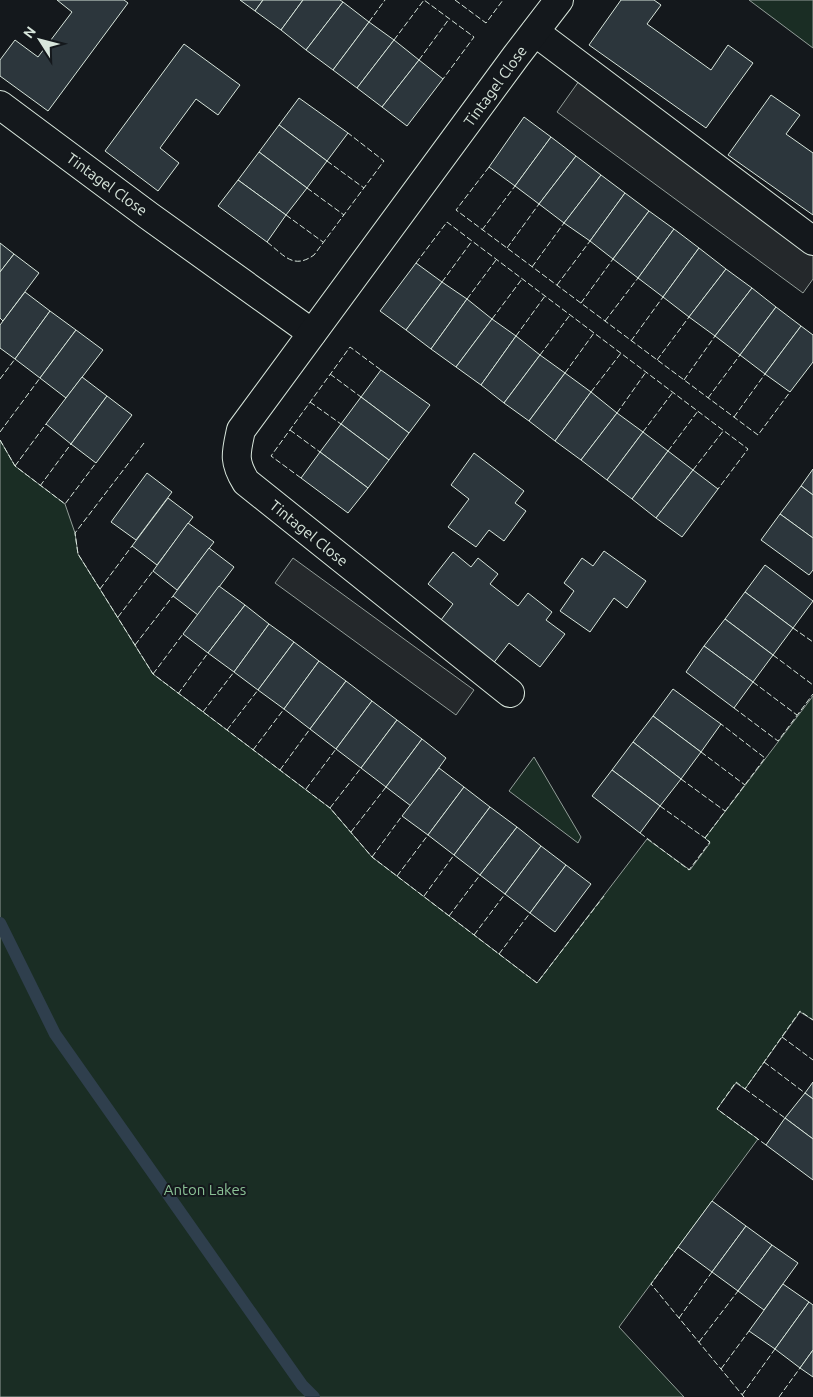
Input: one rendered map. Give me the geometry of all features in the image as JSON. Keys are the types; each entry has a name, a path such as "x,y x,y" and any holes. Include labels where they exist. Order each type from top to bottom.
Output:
{"street":[{"name":"Tintagel Close","path":"510,693 246,482 239,470 236,457 241,430 558,0"},
{"name":"Tintagel Close","path":"535,32 813,240"},
{"name":"Tintagel Close","path":"0,105 149,216 312,332"}],"green space":[{"path":"749,0 813,0 813,48"},
{"name":"Anton Lakes","path":"0,440 15,466 65,504 75,533 78,554 153,674 330,808 372,857 537,983 647,839 690,870 710,843 705,838 813,696 813,1020 800,1012 745,1089 736,1083 717,1109 758,1139 619,1327 684,1397 0,1397"},
{"path":"534,757 581,837 578,843 509,791"}],"shaded area":[{"path":"579,81 813,254 813,279 803,293 557,112"},
{"path":"293,558 474,690 456,715 275,583"}],"building":[{"path":"57,0 124,0 128,3 48,111 0,76 0,60 15,40 38,57 72,12"},
{"path":"240,0 263,0 255,11"},
{"path":"263,0 303,0 281,30 255,11"},
{"path":"303,0 340,0 343,2 306,50 281,30"},
{"path":"621,0 654,0 661,5 647,24 711,70 728,45 753,63 706,128 589,45"},
{"path":"343,2 369,22 333,70 306,50"},
{"path":"369,22 394,40 357,88 333,70"},
{"path":"394,40 419,60 382,107 357,88"},
{"path":"184,44 240,85 218,115 196,99 160,148 179,163 158,191 105,151"},
{"path":"419,60 443,79 407,126 382,107"},
{"path":"771,95 800,115 786,134 813,153 813,215 728,155"},
{"path":"299,98 348,133 327,161 279,125"},
{"path":"524,117 551,137 515,186 489,167"},
{"path":"279,125 327,161 307,188 259,152"},
{"path":"551,137 576,156 539,204 515,186"},
{"path":"259,152 307,188 286,215 238,180"},
{"path":"576,156 601,175 564,223 539,204"},
{"path":"601,175 625,193 590,241 564,223"},
{"path":"238,180 286,215 267,242 218,206"},
{"path":"625,193 649,211 613,259 590,241"},
{"path":"649,211 674,229 638,278 613,259"},
{"path":"674,229 699,248 663,297 638,278"},
{"path":"0,243 14,254 0,272"},
{"path":"699,248 726,269 689,317 663,297"},
{"path":"14,254 39,273 3,321 0,318 0,272"},
{"path":"416,263 442,282 406,330 380,311"},
{"path":"726,269 752,288 715,336 689,317"},
{"path":"442,282 467,299 431,349 406,330"},
{"path":"752,288 776,307 740,355 715,336"},
{"path":"25,292 50,311 15,359 0,348 0,325"},
{"path":"467,299 492,319 456,367 431,349"},
{"path":"776,307 801,326 765,374 740,355"},
{"path":"50,311 76,330 40,378 15,359"},
{"path":"492,319 516,336 481,385 456,367"},
{"path":"801,326 813,335 813,362 790,392 765,374"},
{"path":"76,330 103,350 66,398 40,378"},
{"path":"516,336 540,355 504,403 481,385"},
{"path":"540,355 565,373 529,421 504,403"},
{"path":"381,370 430,405 409,433 361,397"},
{"path":"565,373 591,392 555,441 529,421"},
{"path":"82,377 107,396 71,444 46,424"},
{"path":"591,392 617,413 581,460 555,441"},
{"path":"107,396 132,415 96,463 71,444"},
{"path":"361,397 409,433 389,460 341,424"},
{"path":"617,413 643,432 607,480 581,460"},
{"path":"341,424 389,460 368,488 320,452"},
{"path":"643,432 668,451 632,499 607,480"},
{"path":"668,451 693,470 656,518 632,499"},
{"path":"320,452 368,488 348,513 301,478"},
{"path":"474,453 524,491 515,503 526,511 504,541 489,530 476,547 448,527 469,499 451,485"},
{"path":"813,469 813,495 801,486"},
{"path":"693,470 718,489 682,537 656,518"},
{"path":"147,473 172,492 136,540 111,522"},
{"path":"801,486 813,495 813,538 780,514"},
{"path":"168,498 193,517 157,565 132,546"},
{"path":"780,514 813,538 813,570 809,575 761,540"},
{"path":"188,523 214,542 177,590 153,571"},
{"path":"209,548 234,567 198,615 173,596"},
{"path":"604,551 646,581 627,608 614,598 590,632 560,611 574,591 564,583 582,558 593,566"},
{"path":"453,552 471,567 478,558 498,574 490,584 518,606 528,593 552,612 546,620 565,634 540,667 509,643 492,665 438,624 453,604 428,584"},
{"path":"765,565 813,601 793,628 745,592"},
{"path":"219,586 245,605 208,653 183,634"},
{"path":"745,592 793,628 773,655 725,619"},
{"path":"245,605 269,624 234,672 208,653"},
{"path":"725,619 773,655 753,682 704,646"},
{"path":"269,624 294,642 258,690 234,672"},
{"path":"294,642 319,661 284,709 258,690"},
{"path":"704,646 753,682 734,708 686,672"},
{"path":"319,661 346,681 310,729 284,709"},
{"path":"346,681 372,701 336,749 310,729"},
{"path":"673,689 721,724 701,752 653,716"},
{"path":"372,701 397,720 361,768 336,749"},
{"path":"653,716 701,752 681,779 633,742"},
{"path":"397,720 422,739 386,787 361,768"},
{"path":"422,739 446,758 411,806 386,787"},
{"path":"633,742 681,779 660,806 612,770"},
{"path":"439,768 464,787 428,835 402,816"},
{"path":"612,770 660,806 640,833 592,796"},
{"path":"464,787 490,807 454,855 428,835"},
{"path":"490,807 517,827 480,875 454,855"},
{"path":"517,827 541,846 505,894 480,875"},
{"path":"541,846 566,865 530,913 505,894"},
{"path":"566,865 591,884 555,932 530,913"},
{"path":"813,1082 813,1099 805,1093"},
{"path":"805,1093 813,1099 813,1139 785,1118"},
{"path":"785,1118 813,1139 813,1180 766,1145"},
{"path":"712,1201 746,1226 712,1272 678,1247"},
{"path":"746,1226 772,1245 738,1291 712,1272"},
{"path":"772,1245 798,1263 764,1310 738,1291"},
{"path":"783,1284 809,1302 775,1349 749,1331"},
{"path":"809,1302 813,1305 813,1350 800,1368 775,1349"},
{"path":"813,1350 813,1377 800,1368"}],"waterway":[{"path":"0,923 55,1034 302,1385 314,1397"}],"fence":[{"path":"369,22 385,0"},
{"path":"394,40 424,0 474,37 443,79"},
{"path":"455,0 486,23 503,0"},
{"path":"419,60 449,19"},
{"path":"267,242 284,256 294,261 307,259 314,255 384,161 348,133"},
{"path":"327,161 364,188"},
{"path":"489,167 456,210 758,435 790,392"},
{"path":"482,230 515,186"},
{"path":"307,188 344,215"},
{"path":"507,248 539,204"},
{"path":"286,215 323,242"},
{"path":"416,263 447,222 748,449 718,489"},
{"path":"532,267 564,223"},
{"path":"442,282 472,241"},
{"path":"557,285 590,241"},
{"path":"581,303 613,259"},
{"path":"467,299 496,260"},
{"path":"605,321 638,278"},
{"path":"492,319 522,279"},
{"path":"516,336 545,296"},
{"path":"631,341 663,297"},
{"path":"540,355 570,315"},
{"path":"657,360 689,317"},
{"path":"565,373 594,333"},
{"path":"684,380 715,336"},
{"path":"301,478 271,456 350,347 381,370"},
{"path":"591,392 621,353"},
{"path":"708,398 740,355"},
{"path":"0,379 15,359"},
{"path":"617,413 646,372"},
{"path":"330,374 361,397"},
{"path":"734,417 765,374"},
{"path":"0,432 40,378"},
{"path":"643,432 673,392"},
{"path":"310,402 341,424"},
{"path":"668,451 698,411"},
{"path":"15,466 46,424"},
{"path":"290,430 320,452"},
{"path":"693,470 724,430"},
{"path":"0,440 15,466 65,504 96,463"},
{"path":"144,443 75,533 78,554 153,674 330,808 372,857 537,983 604,896"},
{"path":"40,486 71,444"},
{"path":"100,589 132,546"},
{"path":"118,617 153,571"},
{"path":"135,645 173,596"},
{"path":"793,628 813,642"},
{"path":"153,674 183,634"},
{"path":"178,694 208,653"},
{"path":"773,655 813,685"},
{"path":"203,712 234,672"},
{"path":"753,682 797,715"},
{"path":"227,730 258,690"},
{"path":"734,708 778,741 813,694"},
{"path":"253,750 284,709"},
{"path":"640,833 689,870 710,842 705,838 765,758 721,724"},
{"path":"280,770 310,729"},
{"path":"306,789 336,749"},
{"path":"701,752 745,785"},
{"path":"330,808 361,768"},
{"path":"681,779 725,811"},
{"path":"351,832 386,787"},
{"path":"660,806 705,838"},
{"path":"372,857 402,816"},
{"path":"397,876 428,835"},
{"path":"424,896 454,855"},
{"path":"449,916 480,875"},
{"path":"474,935 505,894"},
{"path":"499,954 530,913"},
{"path":"766,1145 717,1109 736,1082 745,1089 800,1011 813,1020"},
{"path":"782,1037 813,1060"},
{"path":"764,1062 805,1093"},
{"path":"745,1089 785,1118"},
{"path":"678,1247 651,1284 744,1397"},
{"path":"679,1318 712,1272"},
{"path":"699,1342 738,1291"},
{"path":"721,1369 749,1331"},
{"path":"742,1395 775,1349"},
{"path":"779,1397 800,1368"}]}
